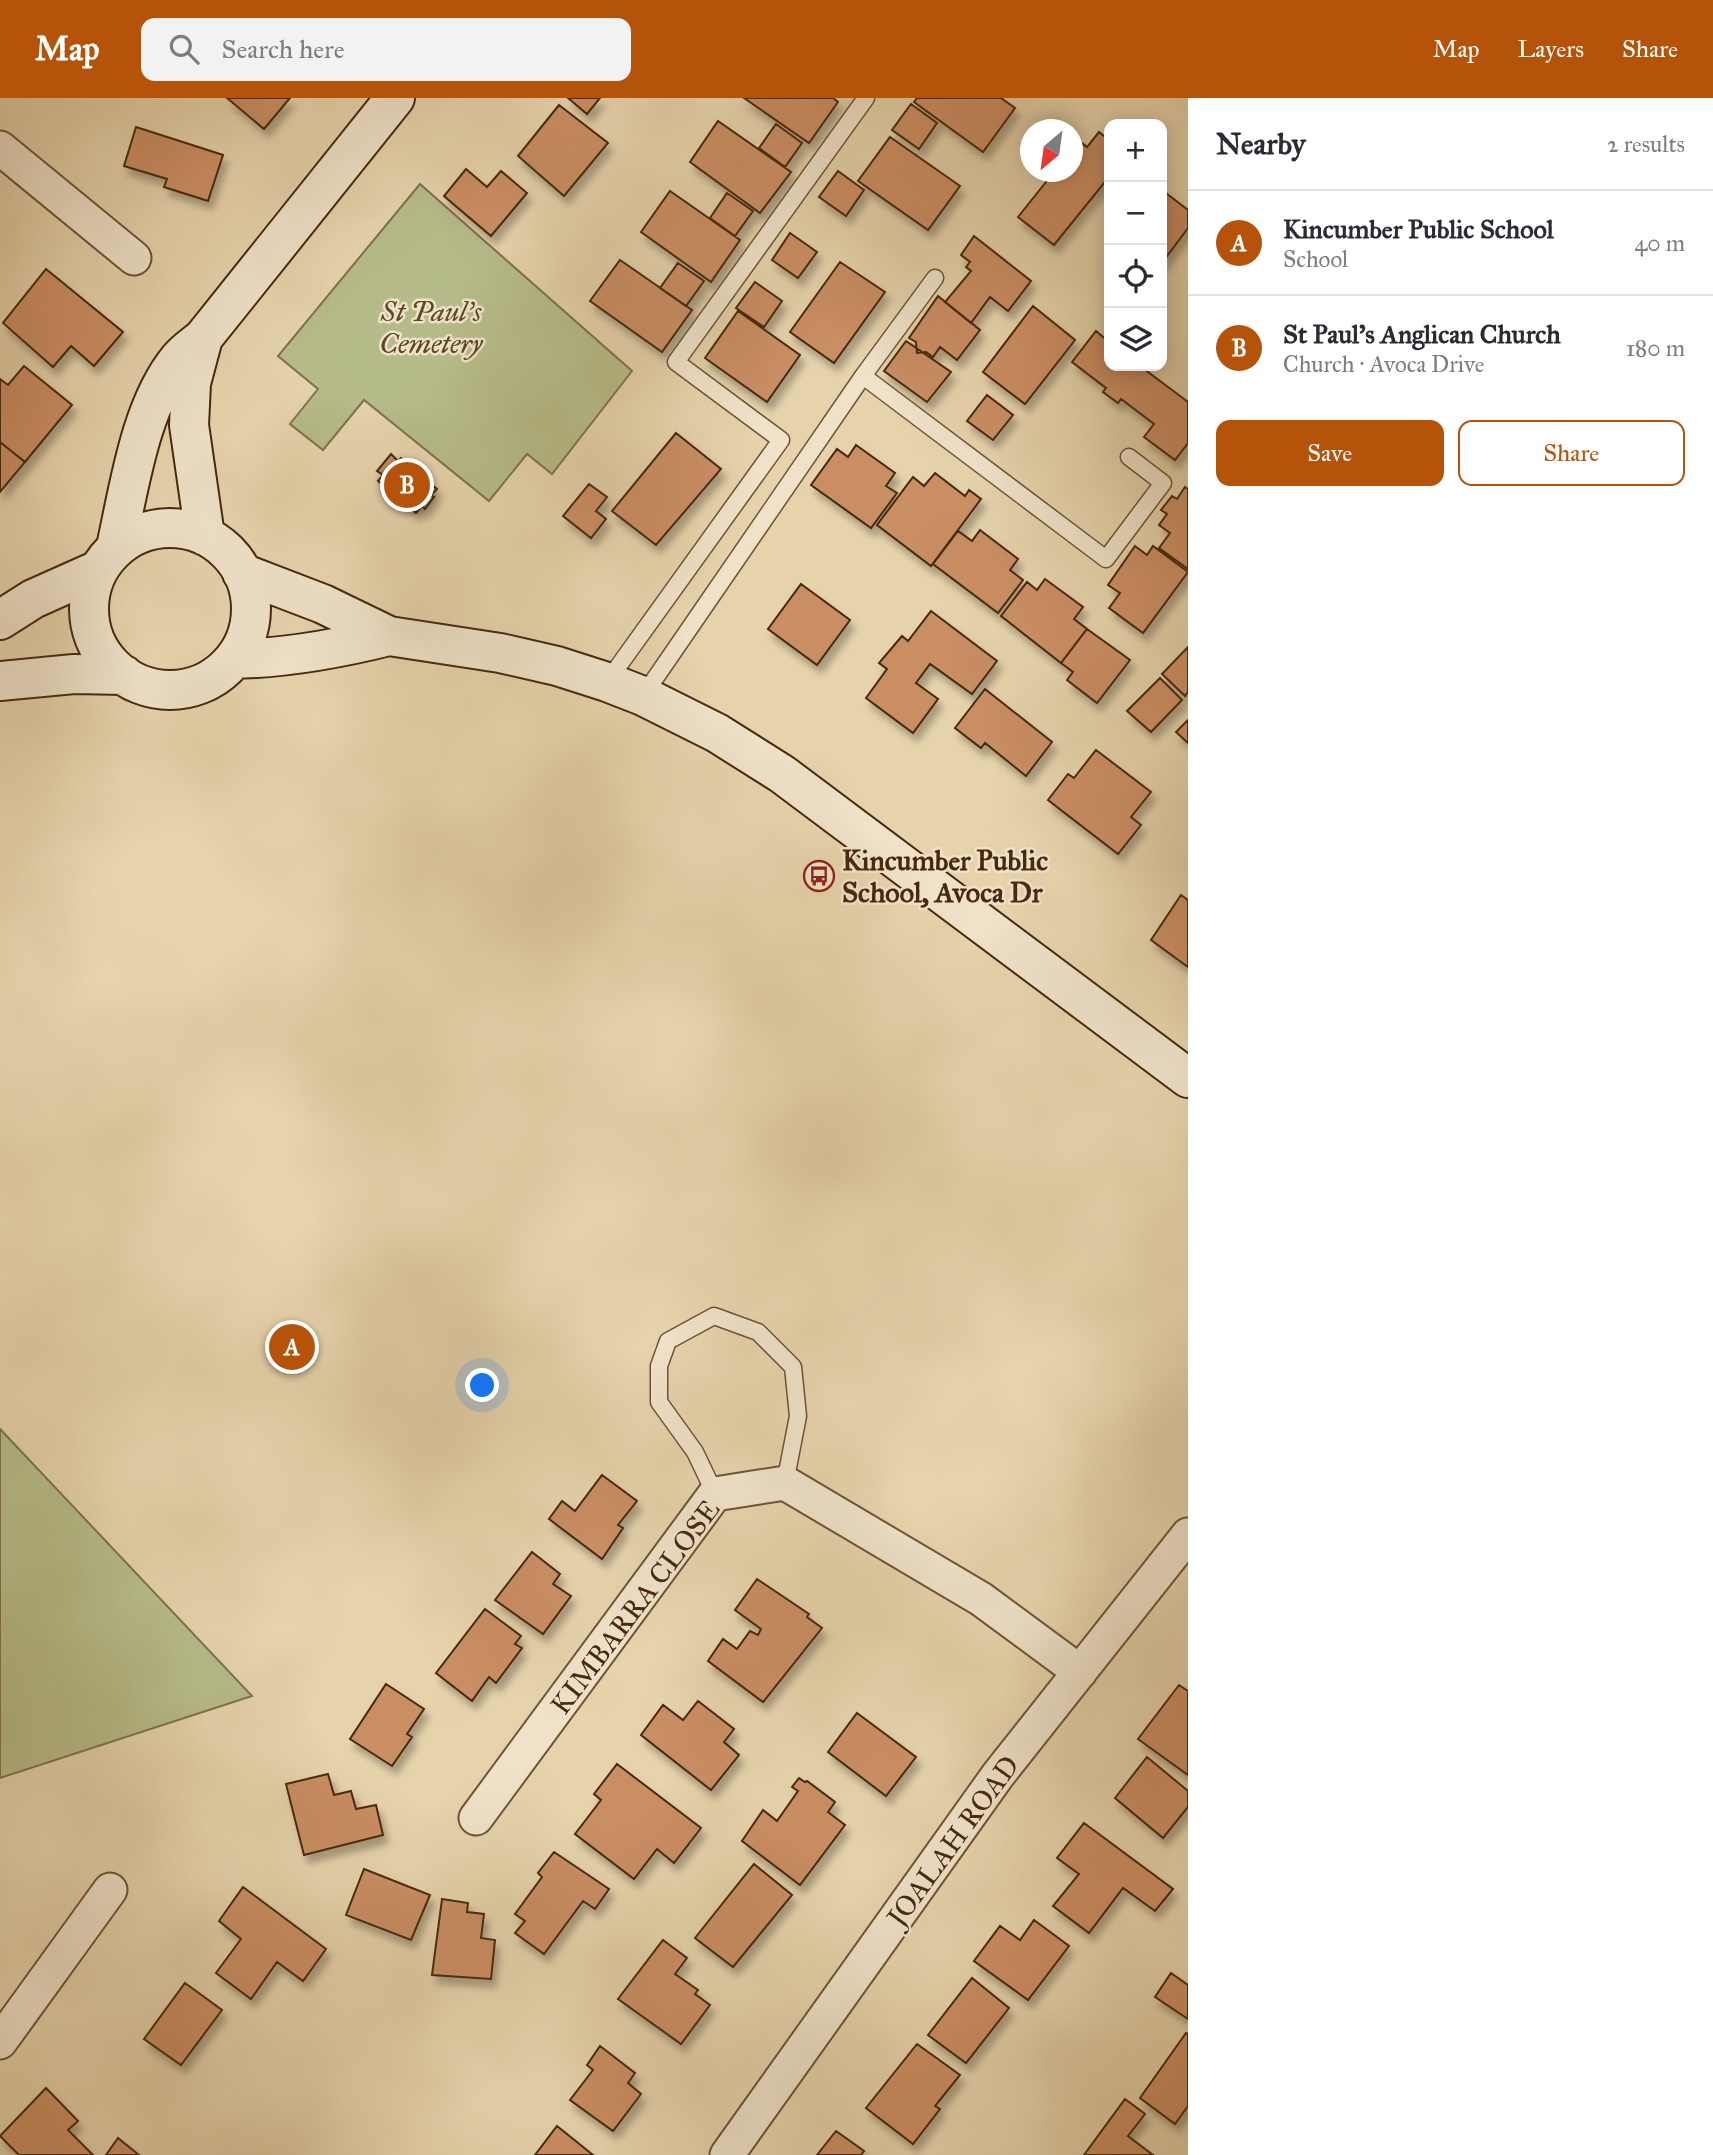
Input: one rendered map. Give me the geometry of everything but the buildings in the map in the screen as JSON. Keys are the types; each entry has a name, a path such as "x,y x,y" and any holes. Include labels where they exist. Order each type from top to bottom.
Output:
{"main road":[{"path":"0,620 107,558 136,535 159,528 182,529 205,536 226,552 242,573 250,595 251,617 245,639 234,659 216,675 194,686 170,690 146,686 124,676 106,659 94,639 89,615 90,592 107,558 144,427 166,378 180,357 204,338 395,98"},
{"path":"204,338 191,383 189,425 205,536"},
{"path":"242,573 323,604 389,636 500,653 556,666 607,682 643,696 717,733 782,774 1188,1078"},
{"path":"234,659 276,658 332,650 389,636"},
{"path":"0,681 74,674 124,676"}],"street":[{"path":"0,148 134,258"},
{"path":"785,1483 981,1599 1080,1672"},
{"name":"KIMBARRA CLOSE","path":"476,1818 715,1494 785,1483"},
{"name":"JOALAH ROAD","path":"727,2155 999,1775 1188,1535"},
{"path":"0,2042 110,1890"}],"lane":[{"path":"607,682 781,440 676,362 866,98"},
{"path":"643,696 863,376 935,278"},
{"path":"863,376 1106,559 1163,483 1129,457"},
{"path":"715,1494 695,1452 659,1402 659,1366 668,1341 714,1316 758,1332 793,1367 798,1416 785,1483"}],"green space":[{"name":"St Paul's Cemetery","path":"420,184 632,371 552,474 527,454 489,501 364,400 323,450 290,424 318,389 278,356"},
{"path":"0,1429 252,1696 0,1778"}],"place":[{"name":"St Paul's Anglican Church","path":"407,485"},
{"name":"Kincumber Public School, Avoca Dr","path":"819,876"},
{"name":"Kincumber Public School","path":"292,1347"}]}
